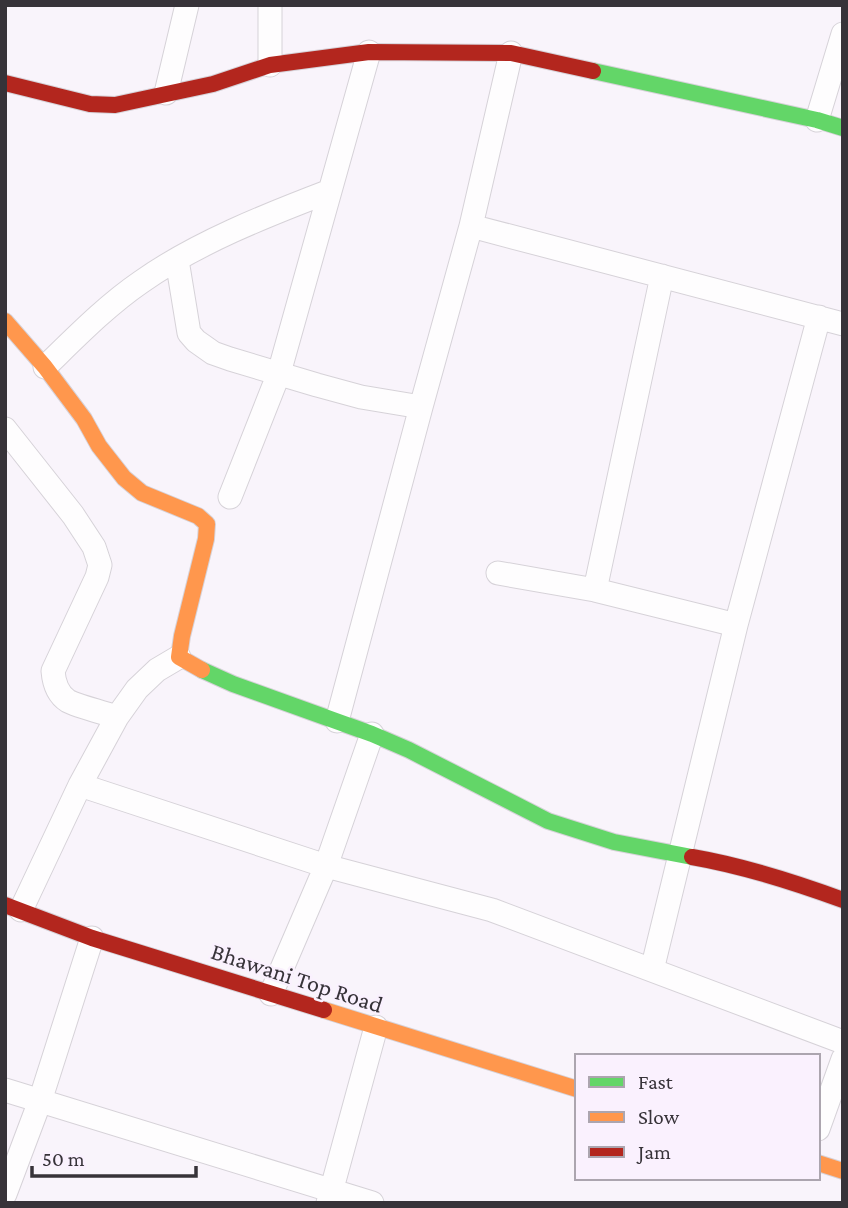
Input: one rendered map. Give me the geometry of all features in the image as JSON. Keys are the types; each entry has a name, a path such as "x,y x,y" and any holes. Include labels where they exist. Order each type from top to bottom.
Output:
{"street":[{"path":"166,93 187,5"},
{"path":"270,5 270,65"},
{"path":"817,120 843,34"},
{"path":"5,83 90,104 115,105 213,83 270,65 369,52 511,53 843,128"},
{"path":"230,497 279,373 369,52"},
{"path":"337,721 471,226 511,53"},
{"path":"45,367 92,321 142,281 196,248 330,191"},
{"path":"471,226 843,324"},
{"path":"177,260 189,332 196,341 213,353 361,397 421,407"},
{"path":"595,590 662,276"},
{"path":"652,970 736,625 819,317"},
{"path":"5,321 45,367 124,478 142,493 198,516 207,524 206,539 179,657"},
{"path":"5,429 73,515 94,547 100,565 97,577 52,671 55,684 67,701 117,717"},
{"path":"498,573 595,590 736,625"},
{"path":"13,908 117,717 137,689 157,670 179,657"},
{"path":"179,657 233,684 409,750 548,821 614,842 716,861 803,885 843,900"},
{"path":"271,994 326,866 372,734"},
{"path":"80,785 326,866 492,910 843,1042"},
{"name":"Bhawani Top Road","path":"13,908 92,938 575,1088"},
{"path":"5,1194 40,1101 92,938"},
{"path":"330,1196 376,1027"},
{"path":"820,1123 843,1059"},
{"path":"5,1090 330,1196 372,1203"},
{"path":"820,1164 843,1171"}],"traffic: fast":[{"path":"593,71 843,128"},
{"path":"202,670 409,750 548,821 614,842 692,857"}],"traffic: slow":[{"path":"5,321 45,367 124,478 142,493 198,516 207,524 206,539 179,657 202,670"},
{"path":"324,1010 575,1088"},
{"path":"820,1164 843,1171"}],"traffic: jam":[{"path":"5,83 90,104 115,105 213,84 270,65 369,52 511,53 593,71"},
{"path":"692,857 769,875 843,900"},
{"path":"5,905 92,938 324,1010"}]}
